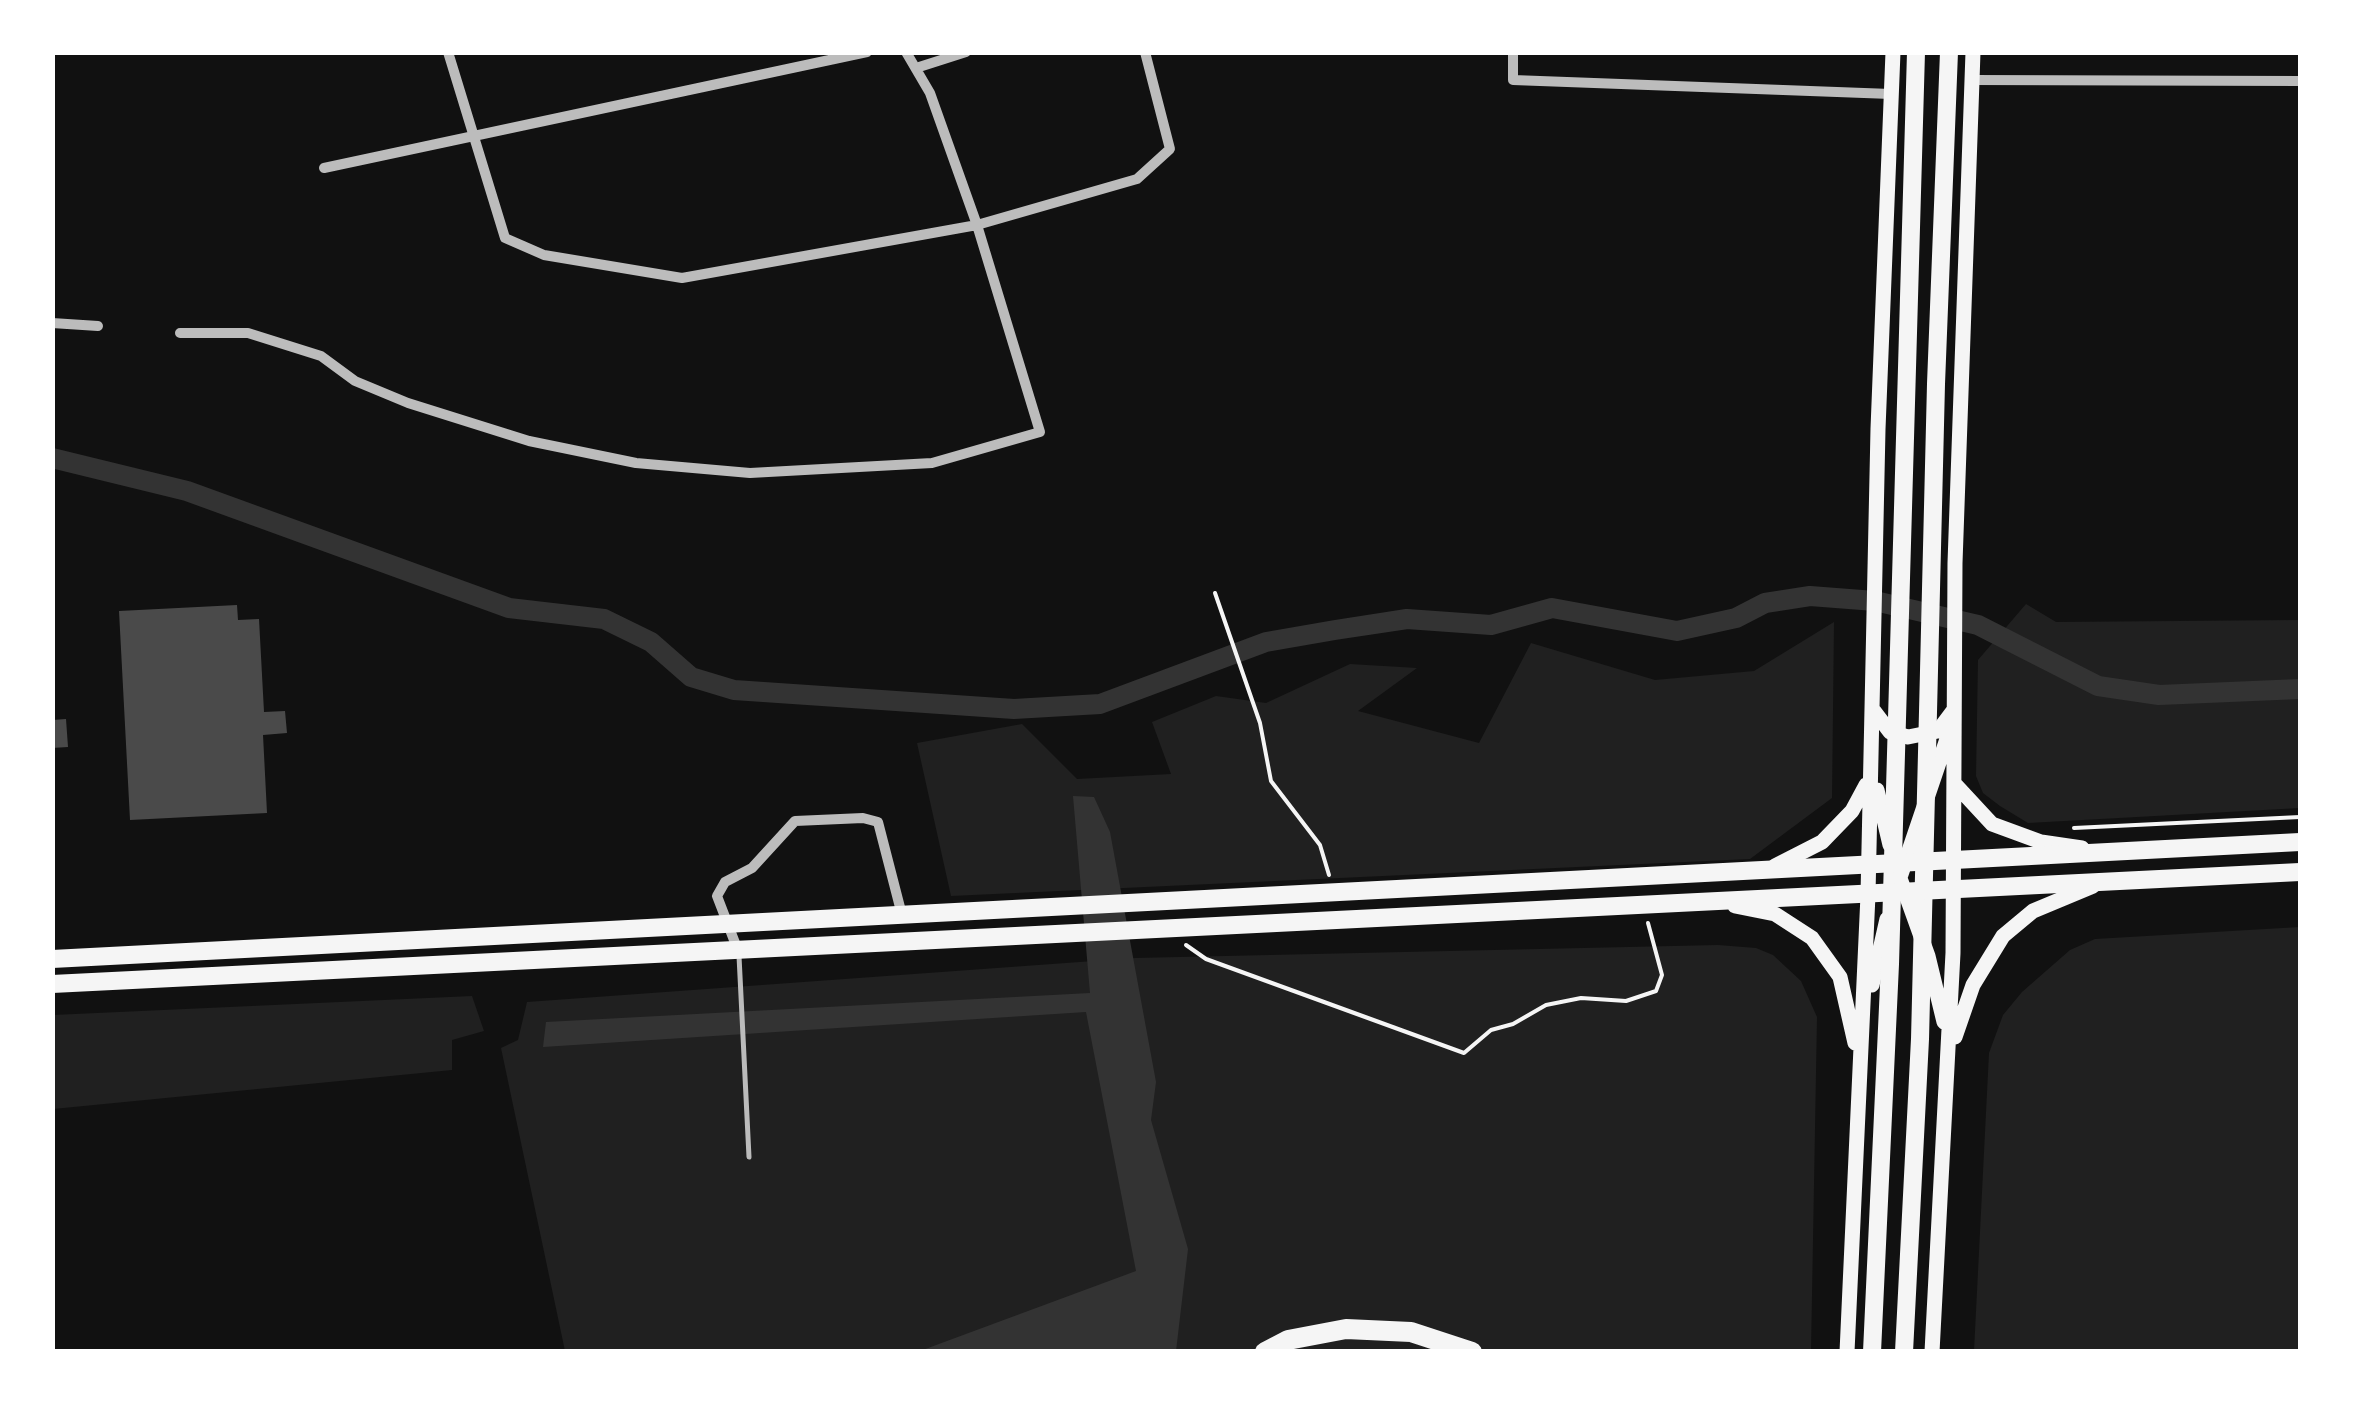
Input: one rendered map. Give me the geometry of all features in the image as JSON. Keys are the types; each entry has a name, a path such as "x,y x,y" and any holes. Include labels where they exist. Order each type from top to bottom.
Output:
{"highway":[{"path":"1264,1352 1288,1340 1346,1328 1411,1332 1472,1352"}],"main road":[{"path":"1846,1352 1868,895 1874,555 1893,52"},
{"path":"1872,1352 1890,964 1916,52"},
{"path":"1904,1352 1920,1039 1936,384 1950,52"},
{"path":"1932,1352 1954,890 1955,563 1973,52"},
{"path":"1872,707 1890,732 1908,738 1938,731 1953,711"},
{"path":"1862,1039 1901,879 1940,771 1953,711"},
{"path":"1763,871 1804,854 1852,811 1866,788 1872,746"},
{"path":"1872,746 1877,792 1928,956 1948,1060"},
{"path":"1954,783 1988,822 2024,837 2082,848 2141,850"},
{"path":"52,984 1868,895 1954,861 2300,842"},
{"path":"52,959 1869,866 1901,879 1954,890 2300,872"},
{"path":"1948,1060 1973,984 2003,936 2032,911 2109,882"},
{"path":"1706,903 1774,914 1812,938 1828,958 1847,1000 1860,1102"}],"street":[{"path":"448,52 504,238 544,255 682,278 977,225 1136,179 1170,148 1145,52"},
{"path":"324,168 867,52"},
{"path":"180,333 248,333 321,356 355,381 408,403 529,441 636,462 750,474 932,462 1040,432 977,225 930,93 906,52"},
{"path":"916,68 966,52"},
{"path":"1513,52 1513,80 1891,94"},
{"path":"1972,80 2300,81"},
{"path":"54,324 98,326"},
{"path":"737,948 716,898 724,882 752,868 794,821 878,822 902,916"},
{"path":"382,942 383,966"}],"lane":[{"path":"737,948 742,965 749,1157"}],"path":[{"path":"1214,592 1260,723 1271,781 1320,845 1329,866 1328,894"},
{"path":"2058,828 2300,817"},
{"path":"1168,927 1206,960 1464,1053 1490,1030 1513,1024 1546,1005 1581,998 1626,1001 1656,991 1662,975 1643,906"}],"shaded area":[{"path":"2026,604 2056,622 2300,620 2300,808 2028,823 2000,806 1983,793 1976,776 1978,660"},
{"path":"1834,622 1832,798 1750,859 951,896 917,743 1022,724 1077,779 1171,774 1152,722 1216,696 1266,703 1350,664 1417,668 1358,711 1479,743 1531,643 1655,680 1754,671"},
{"path":"1073,796 1094,797 1110,832 1156,1082 1151,1120 1188,1249 1176,1351 920,1351 1136,1271 1086,1012 543,1047 546,1022 1090,993"},
{"path":"2300,927 2300,1351 1974,1351 1989,1053 2003,1015 2022,992 2070,950 2095,939"},
{"path":"1718,945 1756,948 1773,955 1801,981 1817,1017 1811,1351 565,1351 501,1048 518,1040 527,1002 1135,958"},
{"path":"472,996 484,1031 452,1040 452,1070 53,1109 53,1015"}],"building":[{"path":"237,605 238,620 259,619 264,712 285,711 287,733 263,735 267,813 130,820 119,611"},
{"path":"66,719 68,747 52,748 52,720"}],"waterway":[{"path":"52,458 187,491 509,608 604,619 651,642 691,677 734,690 1014,709 1100,704 1266,642 1407,619 1491,625 1552,608 1677,631 1736,618 1765,603 1810,596 1875,601 1978,625 2098,686 2159,695 2300,689"}]}
